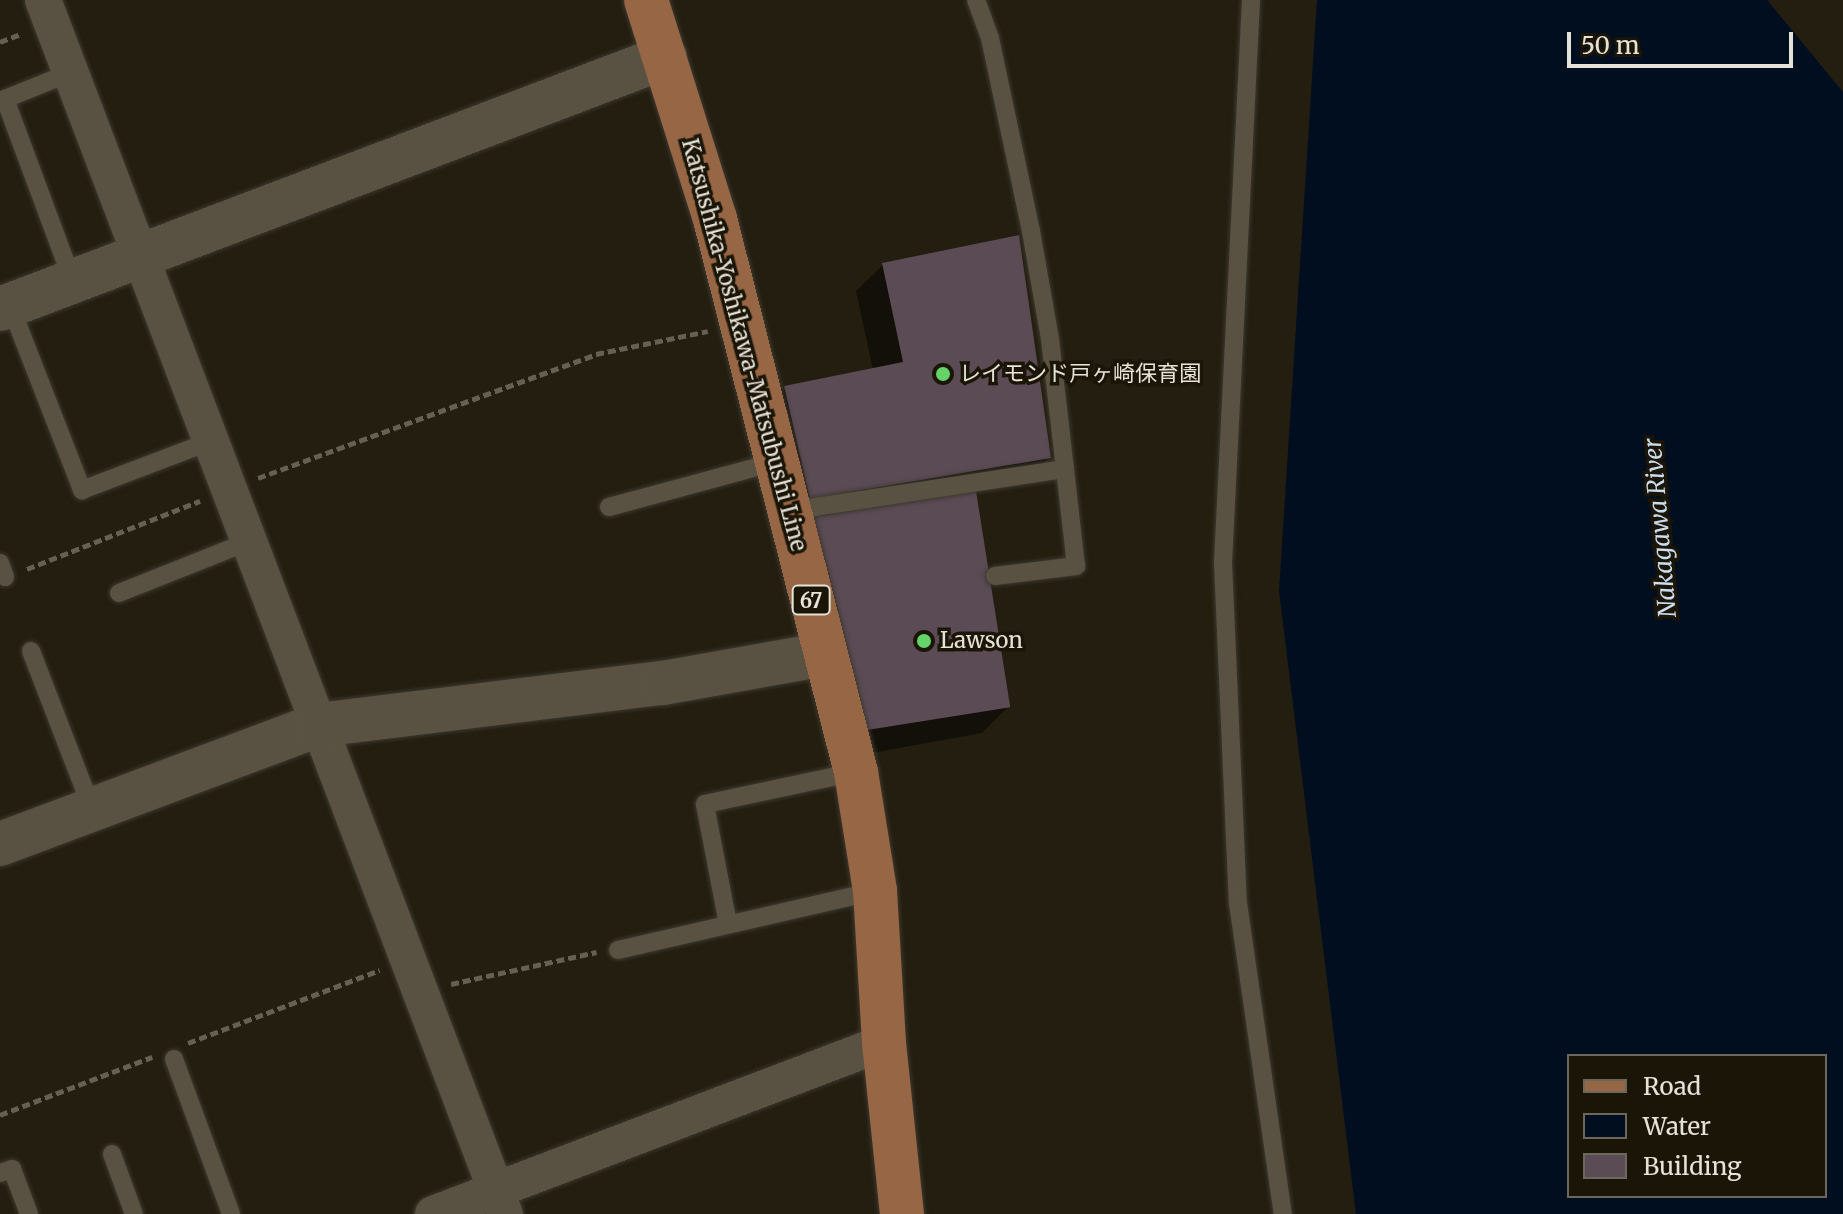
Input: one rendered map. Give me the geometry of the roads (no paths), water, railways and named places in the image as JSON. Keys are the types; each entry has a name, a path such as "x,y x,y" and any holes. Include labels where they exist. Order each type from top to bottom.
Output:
{"main road":[{"name":"Katsushika-Yoshikawa-Matsubushi Line","path":"646,0 742,324 856,772 875,891 884,1043 902,1214"}],"street":[{"path":"43,0 500,1202"},
{"path":"5,307 665,57"},
{"path":"0,844 319,725 663,683 825,654"},
{"path":"433,1214 500,1202 884,1043"}],"lane":[{"path":"976,0 990,38 1031,231 1050,339 1076,566 995,576"},
{"path":"1251,0 1223,563 1238,903 1283,1214"},
{"path":"72,72 5,99 73,282"},
{"path":"5,307 82,490 211,441"},
{"path":"609,507 776,462"},
{"path":"788,511 1065,469"},
{"path":"119,593 250,541"},
{"path":"31,651 93,810"},
{"path":"728,924 705,804 856,772"},
{"path":"618,950 875,891"},
{"path":"170,1054 231,1214"},
{"path":"112,1154 134,1214"},
{"path":"0,1173 12,1169 29,1214"}],"water":[{"name":"Nakagawa River","path":"1317,0 1767,0 1843,92 1843,1214 1356,1214 1279,591"}],"place":[{"name":"レイモンド戸ヶ崎保育園","path":"943,374"},
{"name":"Lawson","path":"924,641"}]}
